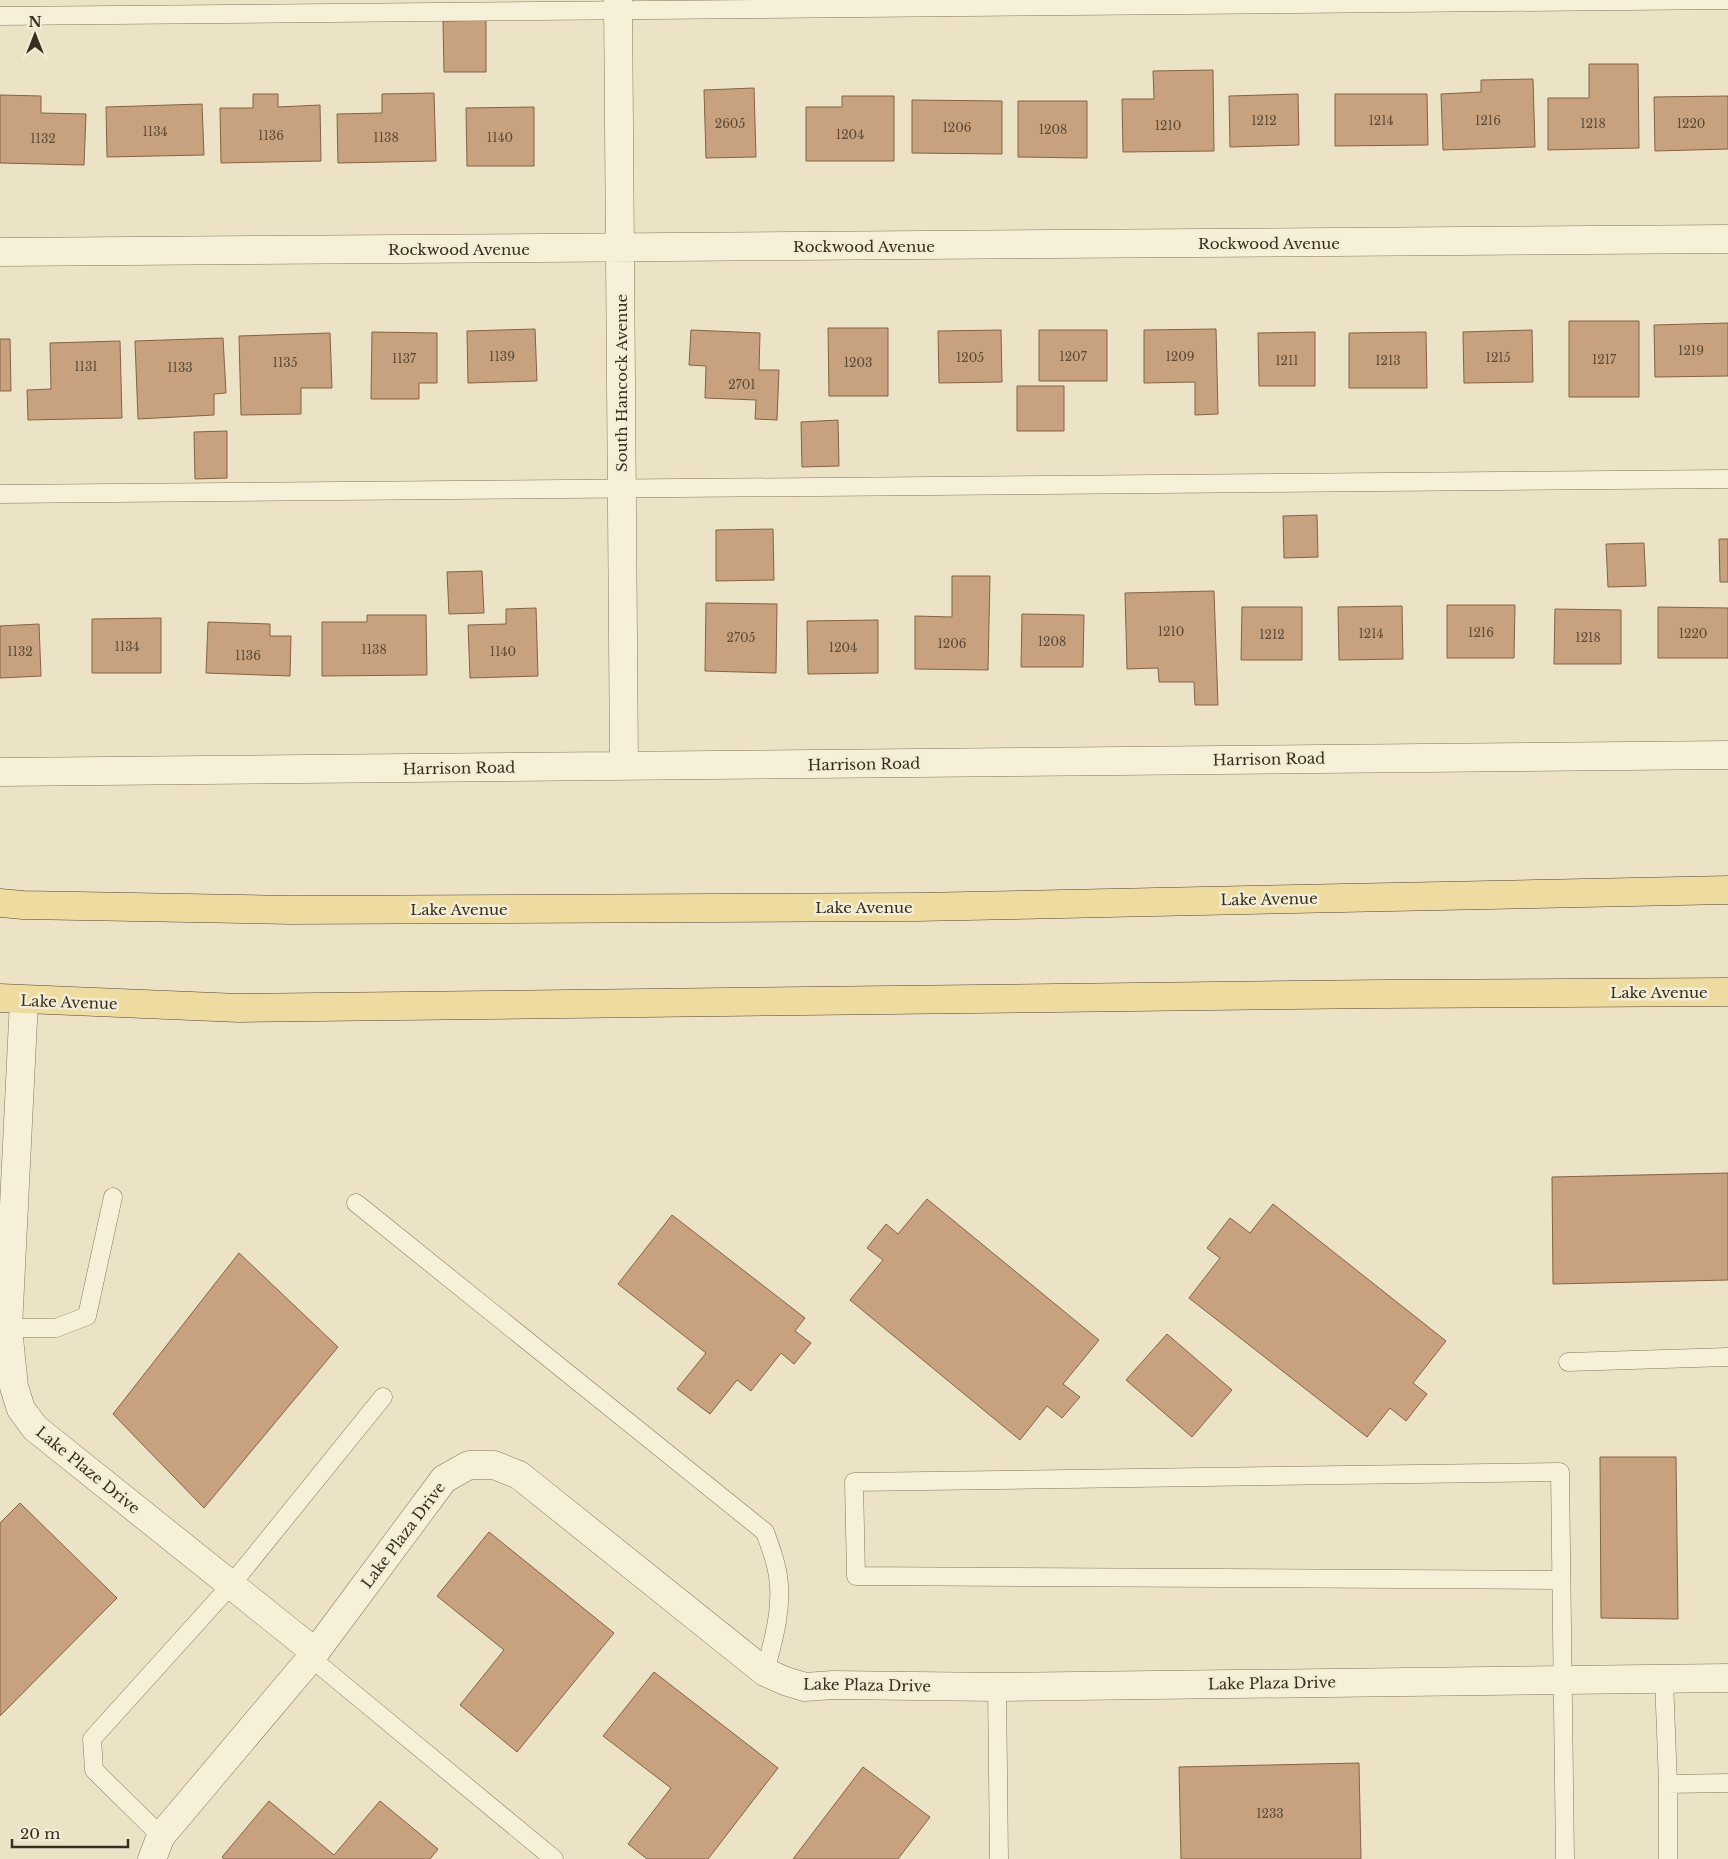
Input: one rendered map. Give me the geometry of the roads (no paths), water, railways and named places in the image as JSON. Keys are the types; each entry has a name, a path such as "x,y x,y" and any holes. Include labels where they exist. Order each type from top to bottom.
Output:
{"main road":[{"name":"Lake Avenue","path":"0,903 291,910 907,907 1728,890"},
{"name":"Lake Avenue","path":"12,999 239,1008 1382,994 1728,992"}],"street":[{"name":"South Hancock Avenue","path":"618,5 624,766"},
{"name":"Rockwood Avenue","path":"0,252 1728,239"},
{"name":"Harrison Road","path":"0,772 1728,755"},
{"name":"Lake Plaze Drive","path":"12,999 4,1328 14,1387 21,1409 35,1428 231,1585 313,1655"},
{"name":"Lake Plaza Drive","path":"157,1848 313,1655 444,1479 469,1465 494,1465 518,1475 765,1672 785,1681 805,1686 997,1687 1728,1678"}],"lane":[{"path":"0,16 618,5 1728,0"},
{"path":"0,494 1728,479"},
{"path":"4,1328 56,1328 87,1316 113,1197"},
{"path":"356,1203 765,1532 778,1577 778,1608 774,1638 765,1672"},
{"path":"1568,1362 1728,1357"},
{"path":"157,1848 94,1770 92,1739 231,1585 383,1397"},
{"path":"1561,1580 856,1576 854,1482 1560,1472 1565,1859"},
{"path":"313,1655 554,1859"},
{"path":"1664,1679 1668,1784 1668,1859"},
{"path":"997,1687 999,1859"},
{"path":"1668,1784 1728,1783"}]}
